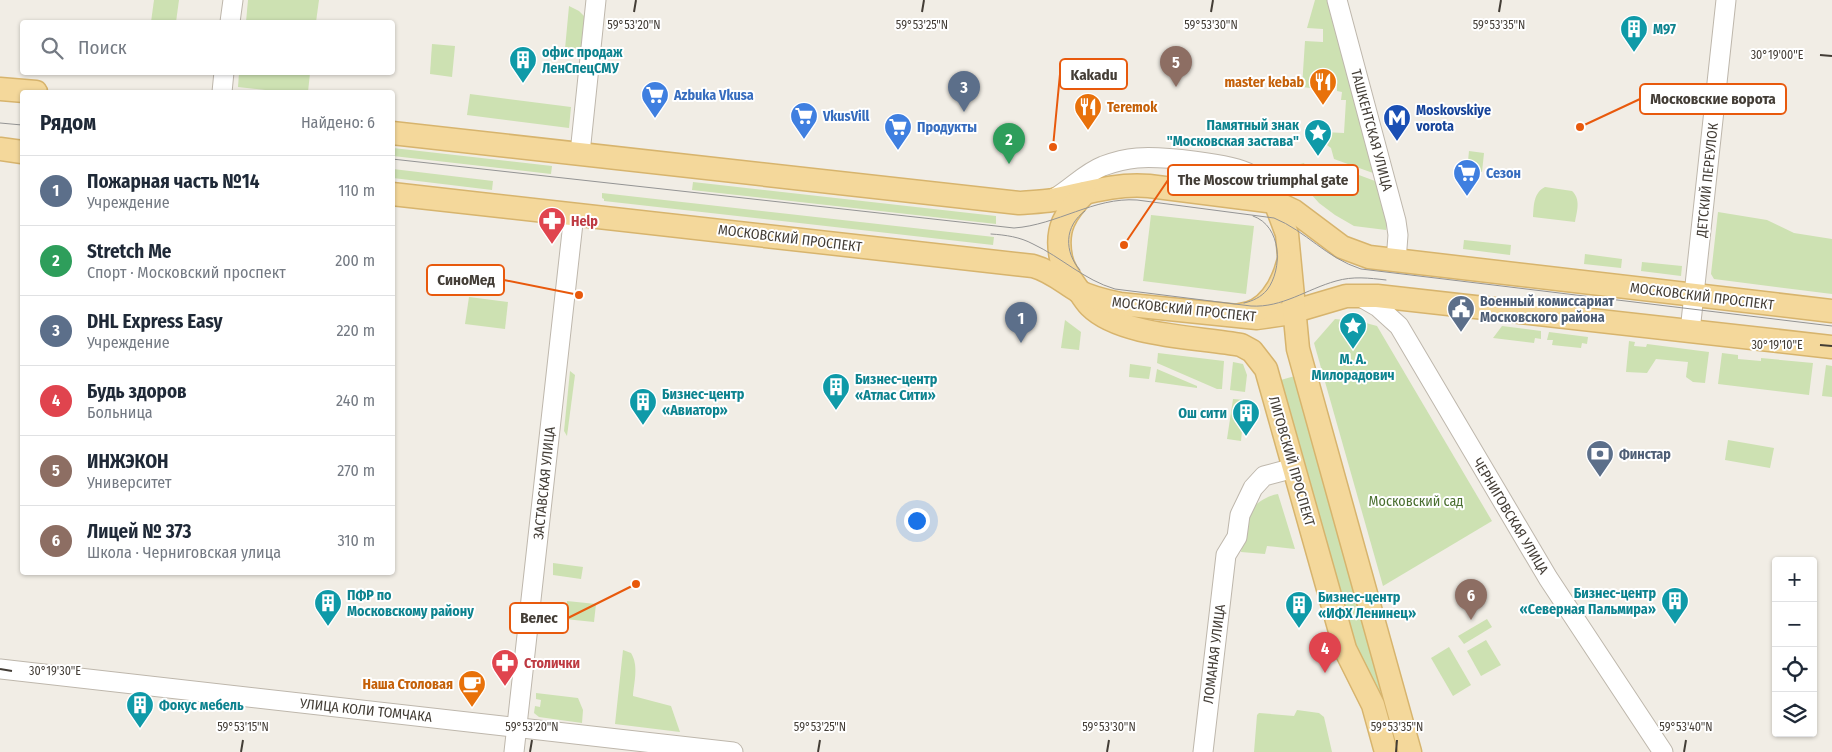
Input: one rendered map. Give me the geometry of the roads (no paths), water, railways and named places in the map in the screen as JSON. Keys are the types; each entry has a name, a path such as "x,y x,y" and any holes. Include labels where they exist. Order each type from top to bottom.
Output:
{"main road":[{"path":"0,89 20,91"},
{"name":"МОСКОВСКИЙ ПРОСПЕКТ","path":"395,133 1005,202 1019,203 1051,200 1112,186 1133,185 1275,202 1294,211 1342,247 1369,257 1832,311"},
{"path":"0,150 20,152"},
{"path":"1080,292 1067,274 1062,262 1059,238 1066,215 1085,193"},
{"name":"МОСКОВСКИЙ ПРОСПЕКТ","path":"395,194 1033,266 1044,269 1080,292 1120,304 1228,316 1262,318 1293,312 1346,296 1358,295 1410,299 1832,347"},
{"path":"1275,202 1287,234 1298,349 1410,752"},
{"path":"1228,316 1244,315 1254,311 1273,297 1284,276 1290,255"},
{"name":"ЛИГОВСКИЙ ПРОСПЕКТ","path":"1080,292 1091,307 1108,318 1162,335 1241,345 1252,351 1266,369 1345,649 1373,705 1386,752"}],"street":[{"path":"230,20 233,0"},
{"path":"580,153 596,0"},
{"name":"ТАШКЕНТСКАЯ УЛИЦА","path":"1338,0 1396,221 1398,235 1396,261"},
{"name":"ДЕТСКИЙ ПЕРЕУЛОК","path":"1690,331 1726,0"},
{"path":"222,90 224,75"},
{"name":"МОСКОВСКИЙ ПРОСПЕКТ","path":"1051,200 1101,167 1136,158 1152,158 1235,167 1250,174 1266,186 1275,202"},
{"name":"ЗАСТАВСКАЯ УЛИЦА","path":"514,752 574,214"},
{"name":"ЧЕРНИГОВСКАЯ УЛИЦА","path":"1358,295 1371,301 1399,326 1548,578 1662,752"},
{"path":"1399,326 1401,311 1410,299"},
{"name":"ЛОМАНАЯ УЛИЦА","path":"1203,752 1226,555 1237,537 1240,515 1253,488 1264,476 1294,468"},
{"name":"УЛИЦА КОЛИ ТОМЧАКА","path":"0,669 732,752"}],"tram line":[{"path":"0,123 20,125"},
{"path":"395,159 1014,228 1045,222 1106,203 1121,200 1137,200 1274,218 1285,223 1337,258 1361,269 1832,326"},
{"path":"1080,270 1071,255 1069,239 1073,224 1085,211"},
{"path":"1244,303 1262,295 1267,290 1276,271 1277,249 1274,238 1270,229 1263,221 1253,216"},
{"path":"991,234 1013,237 1028,242 1043,249 1093,280 1115,289 1251,306 1262,306 1284,301 1342,279 1386,280"}],"place":[{"name":"M97","path":"1634,53"},
{"name":"офис продаж ЛенСпецСМУ","path":"523,84"},
{"name":"ИНЖЭКОН","path":"1176,87"},
{"name":"master kebab","path":"1323,106"},
{"name":"DHL Express Easy","path":"964,112"},
{"name":"Azbuka Vkusa","path":"655,119"},
{"name":"Московские ворота","path":"1580,127"},
{"name":"Teremok","path":"1088,131"},
{"name":"VkusVill","path":"804,140"},
{"name":"Moskovskiye vorota","path":"1397,142"},
{"name":"Kakadu","path":"1053,147"},
{"name":"Продукты","path":"898,151"},
{"name":"Памятный знак \"Московская застава\"","path":"1318,157"},
{"name":"Stretch Me","path":"1009,164"},
{"name":"Сезон","path":"1467,197"},
{"name":"Help","path":"552,245"},
{"name":"The Moscow triumphal gate","path":"1124,245"},
{"name":"СиноМед","path":"579,295"},
{"name":"Военный комиссариат Московского района","path":"1461,333"},
{"name":"Пожарная часть №14","path":"1021,343"},
{"name":"М. А. Милорадович","path":"1353,350"},
{"name":"Бизнес-центр «Атлас Сити»","path":"836,411"},
{"name":"Бизнес-центр «Авиатор»","path":"643,426"},
{"name":"Ош сити","path":"1246,437"},
{"name":"Финстар","path":"1600,478"},
{"name":"Велес","path":"636,584"},
{"name":"Лицей № 373","path":"1471,620"},
{"name":"Бизнес-центр «Северная Пальмира»","path":"1675,625"},
{"name":"ПФР по Московскому району","path":"328,627"},
{"name":"Бизнес-центр «ИФХ Ленинец»","path":"1299,629"},
{"name":"Будь здоров","path":"1325,673"},
{"name":"Столички","path":"505,687"},
{"name":"Наша Столовая","path":"472,708"},
{"name":"Фокус мебель","path":"140,729"}],"park label":[{"name":"Московский сад","path":"1416,501"}]}
